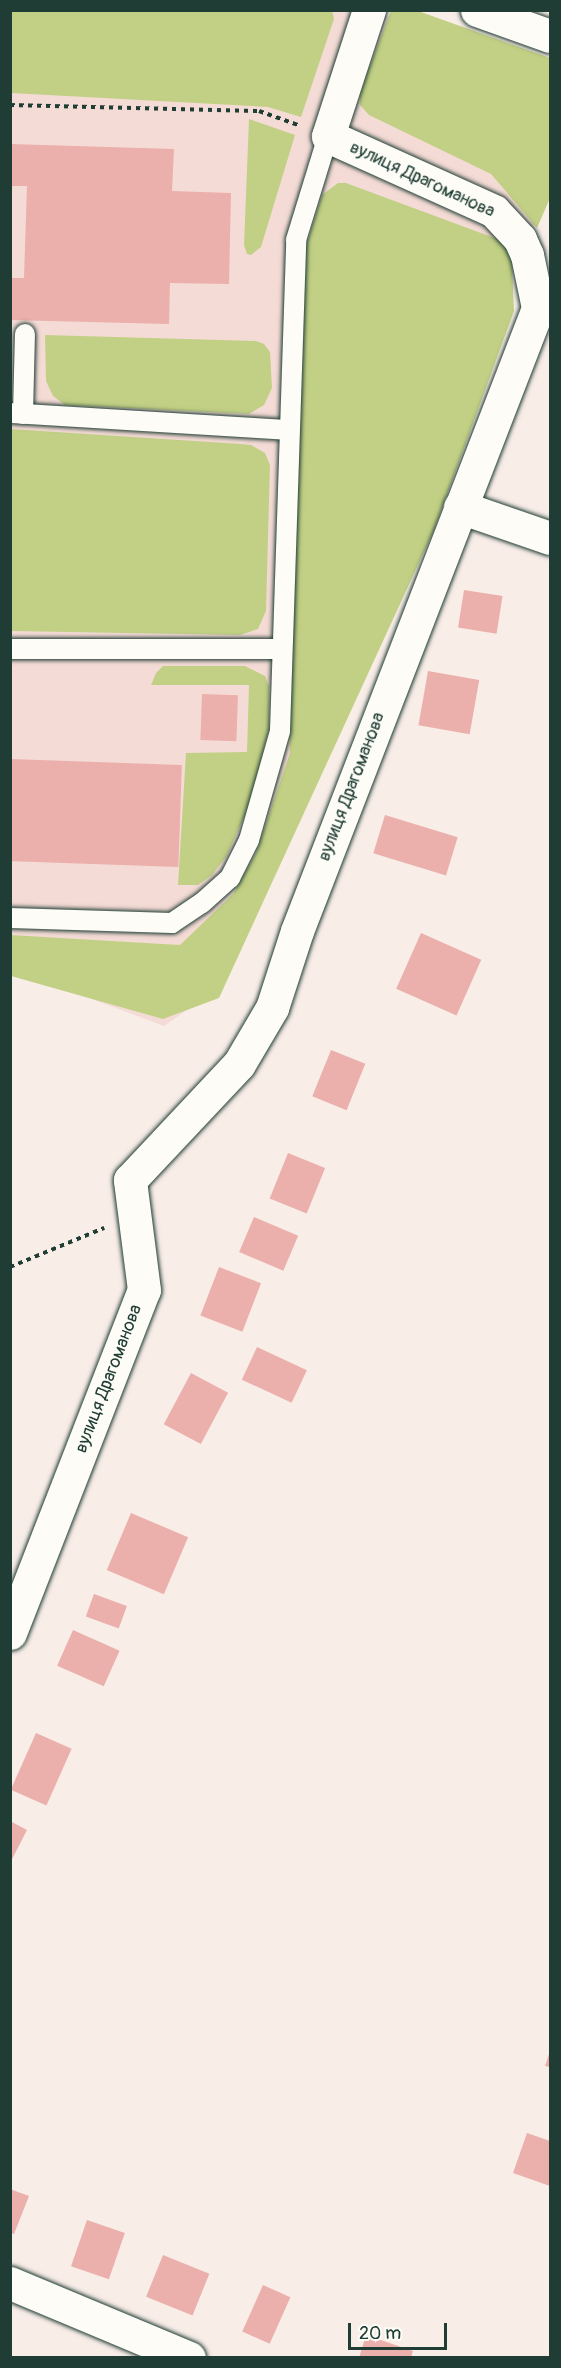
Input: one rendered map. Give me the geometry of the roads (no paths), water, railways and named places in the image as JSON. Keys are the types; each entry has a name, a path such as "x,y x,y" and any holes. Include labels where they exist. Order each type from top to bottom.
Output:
{"street":[{"name":"вулиця Драгоманова","path":"10,1633 144,1290 130,1180 239,1064 272,1008 297,931 538,308 527,255 520,239 494,211 328,136 369,10"},
{"path":"479,11 550,36"},
{"path":"460,507 550,538"},
{"path":"10,2283 189,2358"}],"lane":[{"path":"10,918 172,923 230,878 249,840 280,731 288,430 296,240 328,136"},
{"path":"25,334 17,413 288,430"},
{"path":"10,649 282,649"}]}
